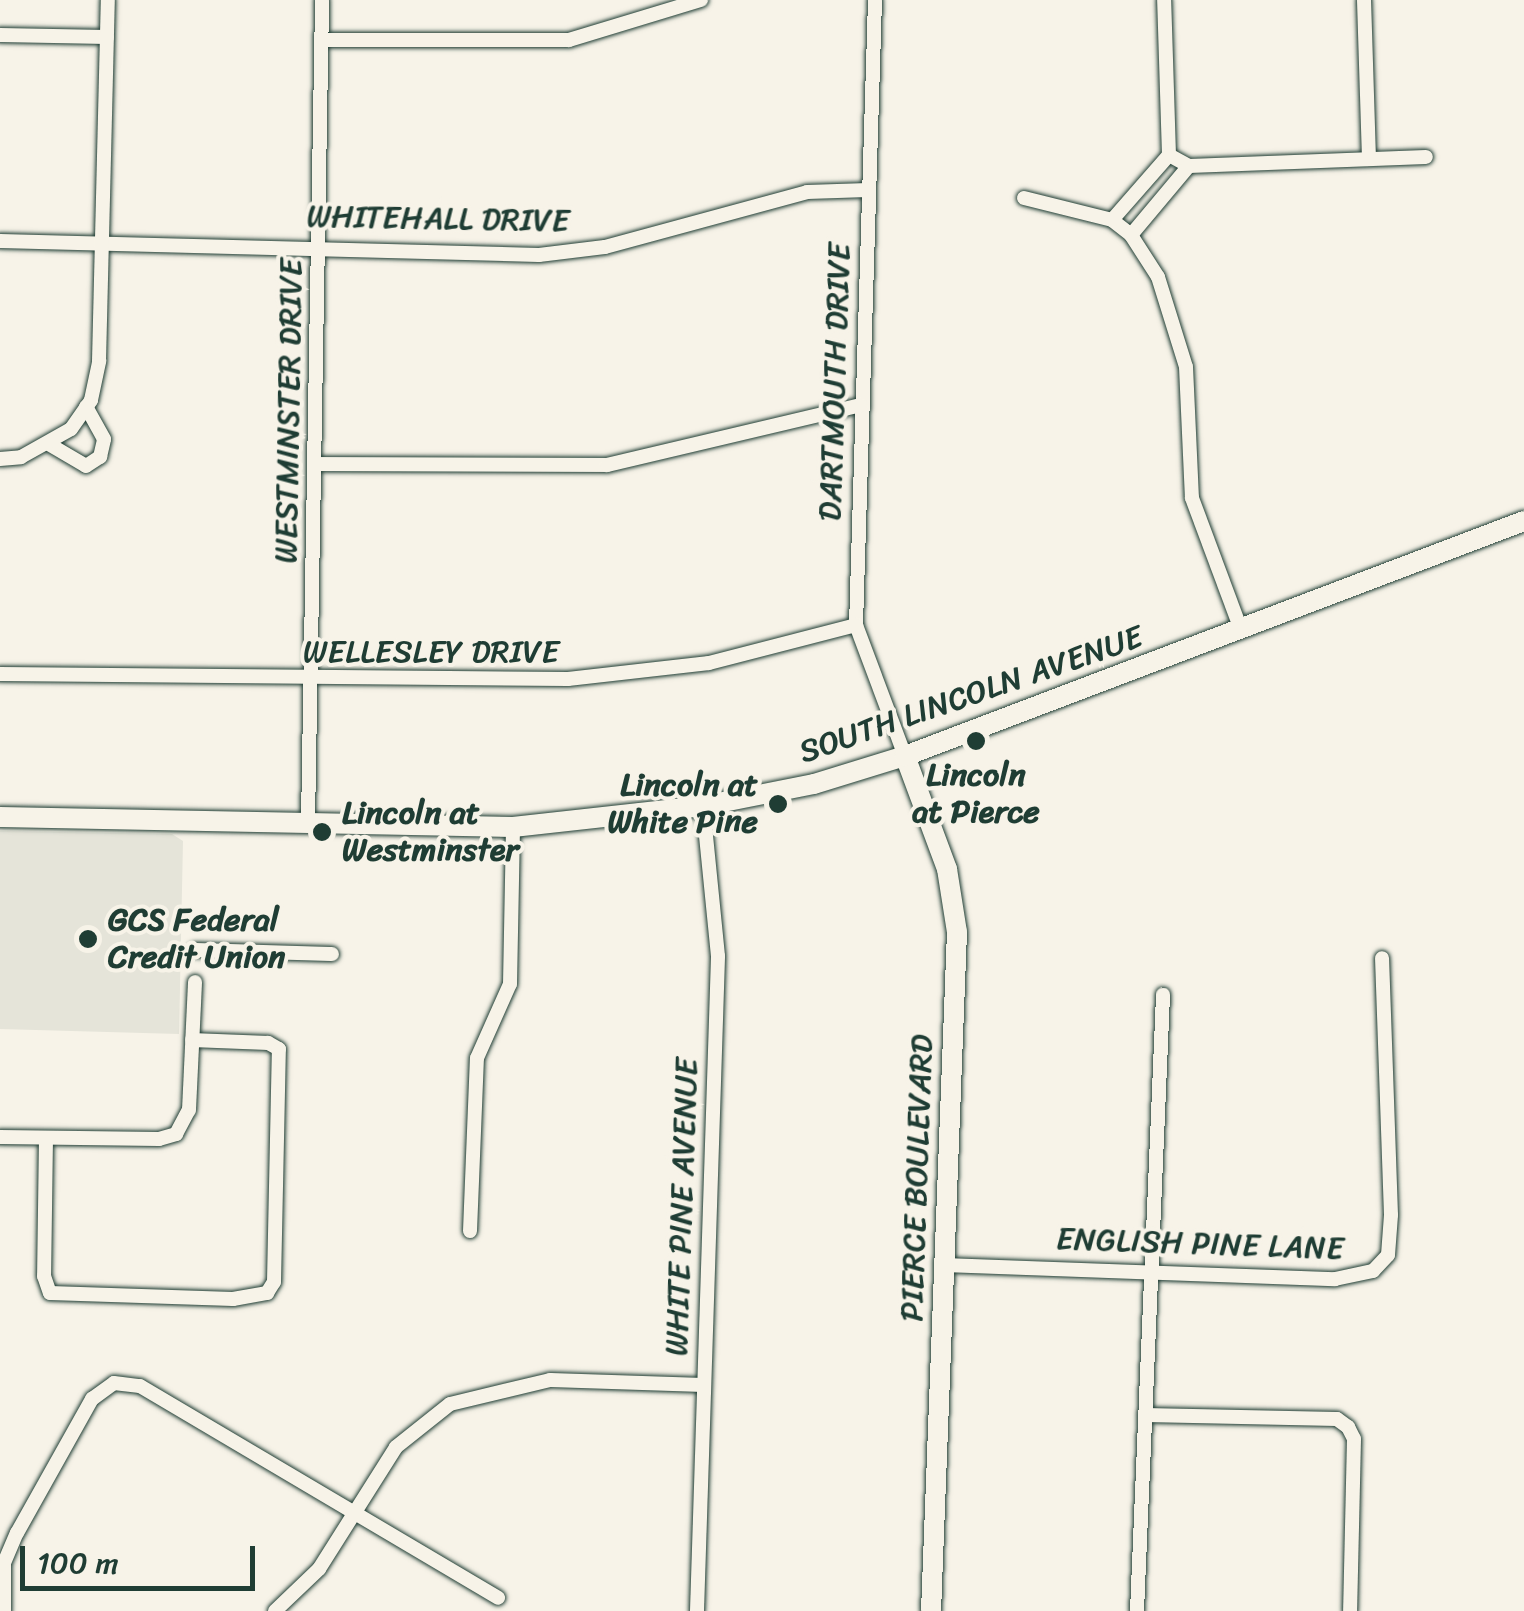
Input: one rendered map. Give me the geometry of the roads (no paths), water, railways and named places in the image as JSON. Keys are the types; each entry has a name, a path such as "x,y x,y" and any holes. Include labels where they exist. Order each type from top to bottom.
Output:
{"main road":[{"name":"SOUTH LINCOLN AVENUE","path":"0,817 512,826 703,806 814,784 905,756 1522,522"},
{"name":"PIERCE BOULEVARD","path":"905,756 947,869 957,932 931,1611"}],"street":[{"path":"0,459 47,443 71,429 86,408 99,361 108,0"},
{"name":"WESTMINSTER DRIVE","path":"308,822 322,0"},
{"path":"322,40 568,40 701,0"},
{"name":"DARTMOUTH DRIVE","path":"875,0 856,625 905,756"},
{"path":"1112,220 1170,155 1164,0"},
{"path":"1364,0 1369,159"},
{"path":"0,35 107,38"},
{"path":"1170,155 1189,166 1426,157"},
{"path":"1131,234 1189,166"},
{"name":"WHITEHALL DRIVE","path":"0,240 319,244 539,255 605,247 807,192 868,190"},
{"path":"1024,198 1112,220 1131,234 1158,277 1179,338 1192,498 1241,630"},
{"path":"316,464 607,465 860,405"},
{"path":"47,443 86,466 100,457 104,439 86,408"},
{"name":"WELLESLEY DRIVE","path":"0,674 312,682 626,676 709,663 856,625"},
{"name":"WHITE PINE AVENUE","path":"697,1611 718,956 703,806"},
{"path":"470,1231 477,1058 510,984 512,826"},
{"path":"195,950 332,954"},
{"name":"ENGLISH PINE LANE","path":"944,1265 1151,1268 1335,1279 1364,1276 1382,1264 1391,1216 1382,958"},
{"path":"0,1137 176,1134 189,1110 195,982"},
{"path":"1137,1611 1164,995"},
{"path":"46,1138 44,1276 50,1293 233,1299 266,1293 274,1282 279,1050 268,1043 192,1040"},
{"path":"276,1611 319,1569 396,1447 450,1404 550,1380 704,1385"},
{"path":"4,1611 4,1564 17,1532 92,1400 114,1382 140,1386 498,1598"},
{"path":"1145,1415 1337,1420 1348,1427 1354,1439 1350,1611"}],"place":[{"name":"Lincoln at Pierce","path":"976,741"},
{"name":"Lincoln at White Pine","path":"778,804"},
{"name":"Lincoln at Westminster","path":"322,832"},
{"name":"GCS Federal Credit Union","path":"88,939"}]}
